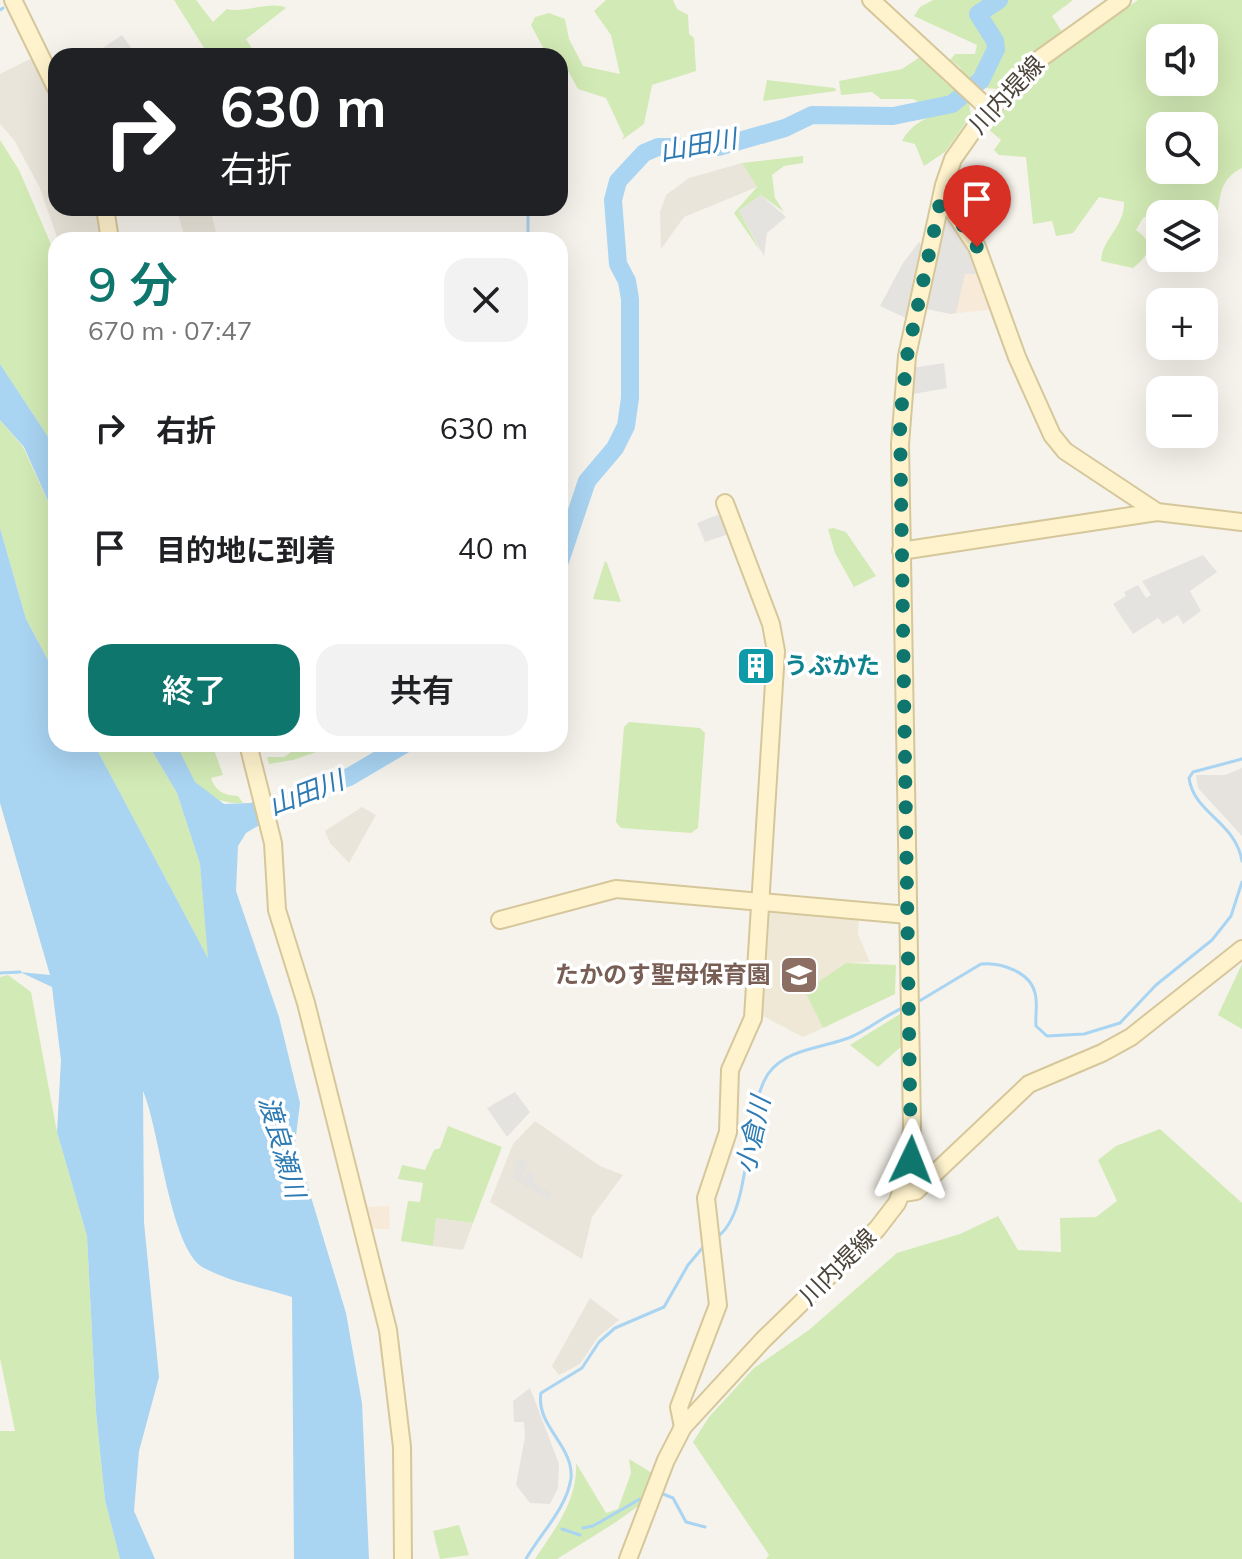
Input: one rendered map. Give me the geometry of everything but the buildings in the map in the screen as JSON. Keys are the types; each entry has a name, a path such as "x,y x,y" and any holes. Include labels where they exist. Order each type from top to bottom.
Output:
{"street":[{"path":"13,0 48,72"},
{"path":"871,0 984,104"},
{"name":"川内堤線","path":"628,1559 666,1460 683,1427 763,1340 877,1229 903,1193 912,1151 901,551 902,394 942,194 949,169 961,145 984,104 1044,55 1122,0"},
{"path":"942,194 977,247 1014,350 1052,435 1071,456 1157,512 1180,518 1242,522"},
{"path":"683,1427 679,1407 718,1305 706,1198 726,1142 730,1070 753,1018 776,645 725,503"},
{"path":"901,551 1157,512"},
{"path":"250,752 273,843 277,910 306,1003 388,1330 402,1447 403,1559"},
{"path":"500,920 616,889 908,915"},
{"path":"903,1193 916,1191 1029,1084 1131,1037 1242,949"}],"shaded area":[{"path":"122,35 131,48 103,48"},
{"path":"36,56 48,81 48,211 40,188 14,140 0,124 0,74"},
{"path":"742,163 757,187 684,217 661,249 660,212 666,195 689,178"},
{"path":"761,195 786,217 767,233 764,256 739,211"},
{"path":"950,214 971,248 994,309 951,314 924,308 944,215"},
{"path":"50,216 102,216 104,232 55,232"},
{"path":"178,216 212,216 216,232 184,232"},
{"path":"945,220 954,223 980,274 965,274 956,313 951,314 926,309"},
{"path":"919,242 924,248 908,319 880,306 903,263"},
{"path":"944,363 947,388 908,395 912,368"},
{"path":"717,515 723,518 729,534 705,542 697,523"},
{"path":"1203,555 1217,572 1190,591 1201,611 1183,624 1178,615 1163,624 1158,618 1133,634 1113,604 1126,596 1124,592 1138,585 1146,598 1151,595 1142,581"},
{"path":"1242,768 1242,836 1198,788 1196,775 1225,775"},
{"path":"362,807 376,815 349,863 330,843 325,831"},
{"path":"770,909 859,916 858,934 870,962 846,963 806,991 823,1028 803,1037 761,1015 767,913"},
{"path":"515,1092 530,1112 507,1137 487,1108"},
{"path":"535,1121 600,1166 623,1175 592,1217 582,1259 490,1202 513,1144"},
{"path":"519,1157 528,1163 520,1183 512,1177"},
{"path":"529,1171 535,1175 532,1182 553,1194 549,1200 520,1183"},
{"path":"389,1206 390,1229 370,1229 363,1207"},
{"path":"436,1218 473,1223 463,1250 433,1246"},
{"path":"590,1298 619,1320 598,1337 580,1364 559,1375 552,1366"},
{"path":"530,1388 559,1464 558,1488 550,1504 530,1503 516,1485 525,1437 524,1422 514,1422 513,1401"}],"green space":[{"path":"174,0 196,0 213,22 227,9 273,5 286,8 246,39 252,48 204,48"},
{"path":"606,0 673,0 677,9 688,15 689,34 694,38 696,71 652,85 644,124 622,140 624,136 606,98 578,89 568,71 568,48 543,48 531,25 535,17 549,13 565,19 569,39 583,66 620,74 611,35 594,11"},
{"path":"933,0 1073,0 1052,16 1062,32 1026,58 1001,89 983,88 969,104 971,115 945,152 924,166 915,144 902,141 917,124 951,108 949,98 918,102 913,99 881,99 872,92 841,95 839,81 902,69 920,57 947,84 961,68 950,60 955,54 975,54 977,45 914,16 920,7"},
{"path":"1138,0 1242,0 1242,168 1225,182 1218,210 1218,200 1146,200 1146,217 1136,230 1146,240 1146,254 1133,268 1101,261 1105,246 1121,219 1124,202 1099,197 1073,233 1056,236 1052,221 1033,224 1026,157 999,155 994,150 1001,140 987,128 1047,64"},
{"path":"767,80 835,88 836,91 763,101"},
{"path":"0,140 19,170 48,237 48,437 0,364"},
{"path":"803,156 803,163 784,166 772,175 775,198 784,212 761,195 739,211 761,252 734,213 757,187 742,163"},
{"path":"0,420 23,447 48,502 48,660 26,619 0,528"},
{"path":"828,529 846,532 876,576 854,587 835,553"},
{"path":"605,561 607,563 621,602 593,599"},
{"path":"629,722 700,728 705,733 698,828 691,833 621,828 616,822 624,727"},
{"path":"98,752 153,752 177,793 200,864 209,960"},
{"path":"179,752 215,752 223,775 211,778 215,787 221,792 238,796 243,803 229,802 208,794 186,768"},
{"path":"291,752 316,752 269,764 267,757 284,757"},
{"path":"846,963 896,965 895,994 823,1028 805,991"},
{"path":"1242,964 1242,1029 1218,1015"},
{"path":"8,975 31,992 57,1132 87,1236 96,1412 105,1500 120,1559 0,1559 0,1431 15,1431 0,1358 0,977"},
{"path":"900,1014 904,1044 878,1067 850,1045"},
{"path":"448,1126 502,1147 473,1223 436,1218 433,1246 401,1241 408,1201 420,1202 423,1183 398,1179 402,1165 425,1170 434,1150 440,1148"},
{"path":"1160,1129 1242,1203 1242,1559 766,1559 769,1555 693,1442 709,1417 754,1368 809,1330 897,1253 960,1234 998,1216 1018,1250 1061,1252 1060,1218 1096,1217 1117,1201 1098,1160 1116,1146"},
{"path":"629,1459 652,1473 641,1504 557,1559 535,1559 569,1502 576,1477 576,1463 606,1513 618,1509 631,1473"},
{"path":"459,1525 469,1555 440,1559 433,1531"}],"water":[{"path":"0,364 48,437 48,501 24,447 0,420"},
{"name":"渡良瀬川","path":"0,528 26,619 48,660 48,752 98,752 208,958 200,864 177,793 153,752 180,752 195,782 224,804 250,803 326,781 327,785 246,833 238,846 236,891 279,1017 300,1103 295,1144 346,1313 362,1403 369,1559 294,1559 292,1297 214,1273 192,1257 174,1214 143,1091 144,1222 159,1377 139,1451 134,1511 155,1559 120,1559 105,1500 96,1412 87,1236 57,1132 61,1060 52,987 20,972 50,975 0,803"}],"waterway":[{"name":"山田川","path":"568,537 587,481 615,448 626,426 630,398 630,299 627,281 618,264 613,200 618,181 644,153 658,147 718,147 785,128 812,115 893,116 952,104 981,80 996,49 995,41 978,14 999,0"},
{"path":"528,216 528,232"},
{"name":"山田川","path":"307,792 349,777 391,752"},
{"name":"小倉川","path":"1242,759 1193,772 1189,778 1198,801 1231,836 1242,861"},
{"name":"小倉川","path":"916,1003 981,964 989,964 1014,970 1027,979 1036,997 1036,1026 1047,1036 1084,1034 1120,1023 1156,985 1212,940 1231,916 1242,882"},
{"path":"0,973 20,972"},
{"name":"小倉川","path":"717,1237 729,1224 737,1206 755,1112 768,1074 776,1065 795,1054 851,1037 905,1007"},
{"name":"小倉川","path":"526,1559 559,1510 571,1478 567,1456 544,1415 541,1393 582,1368 599,1342 615,1328 664,1307 688,1265 704,1246"},
{"path":"663,1494 673,1498 686,1522 705,1527"},
{"path":"583,1528 593,1526 640,1499"},
{"path":"562,1529 580,1535"}],"place":[{"name":"うぶかた","path":"756,666"},
{"name":"たかのす聖母保育園","path":"799,975"}],"route":[{"path":"911,1160 901,400 911,337 942,194 977,247"}]}
